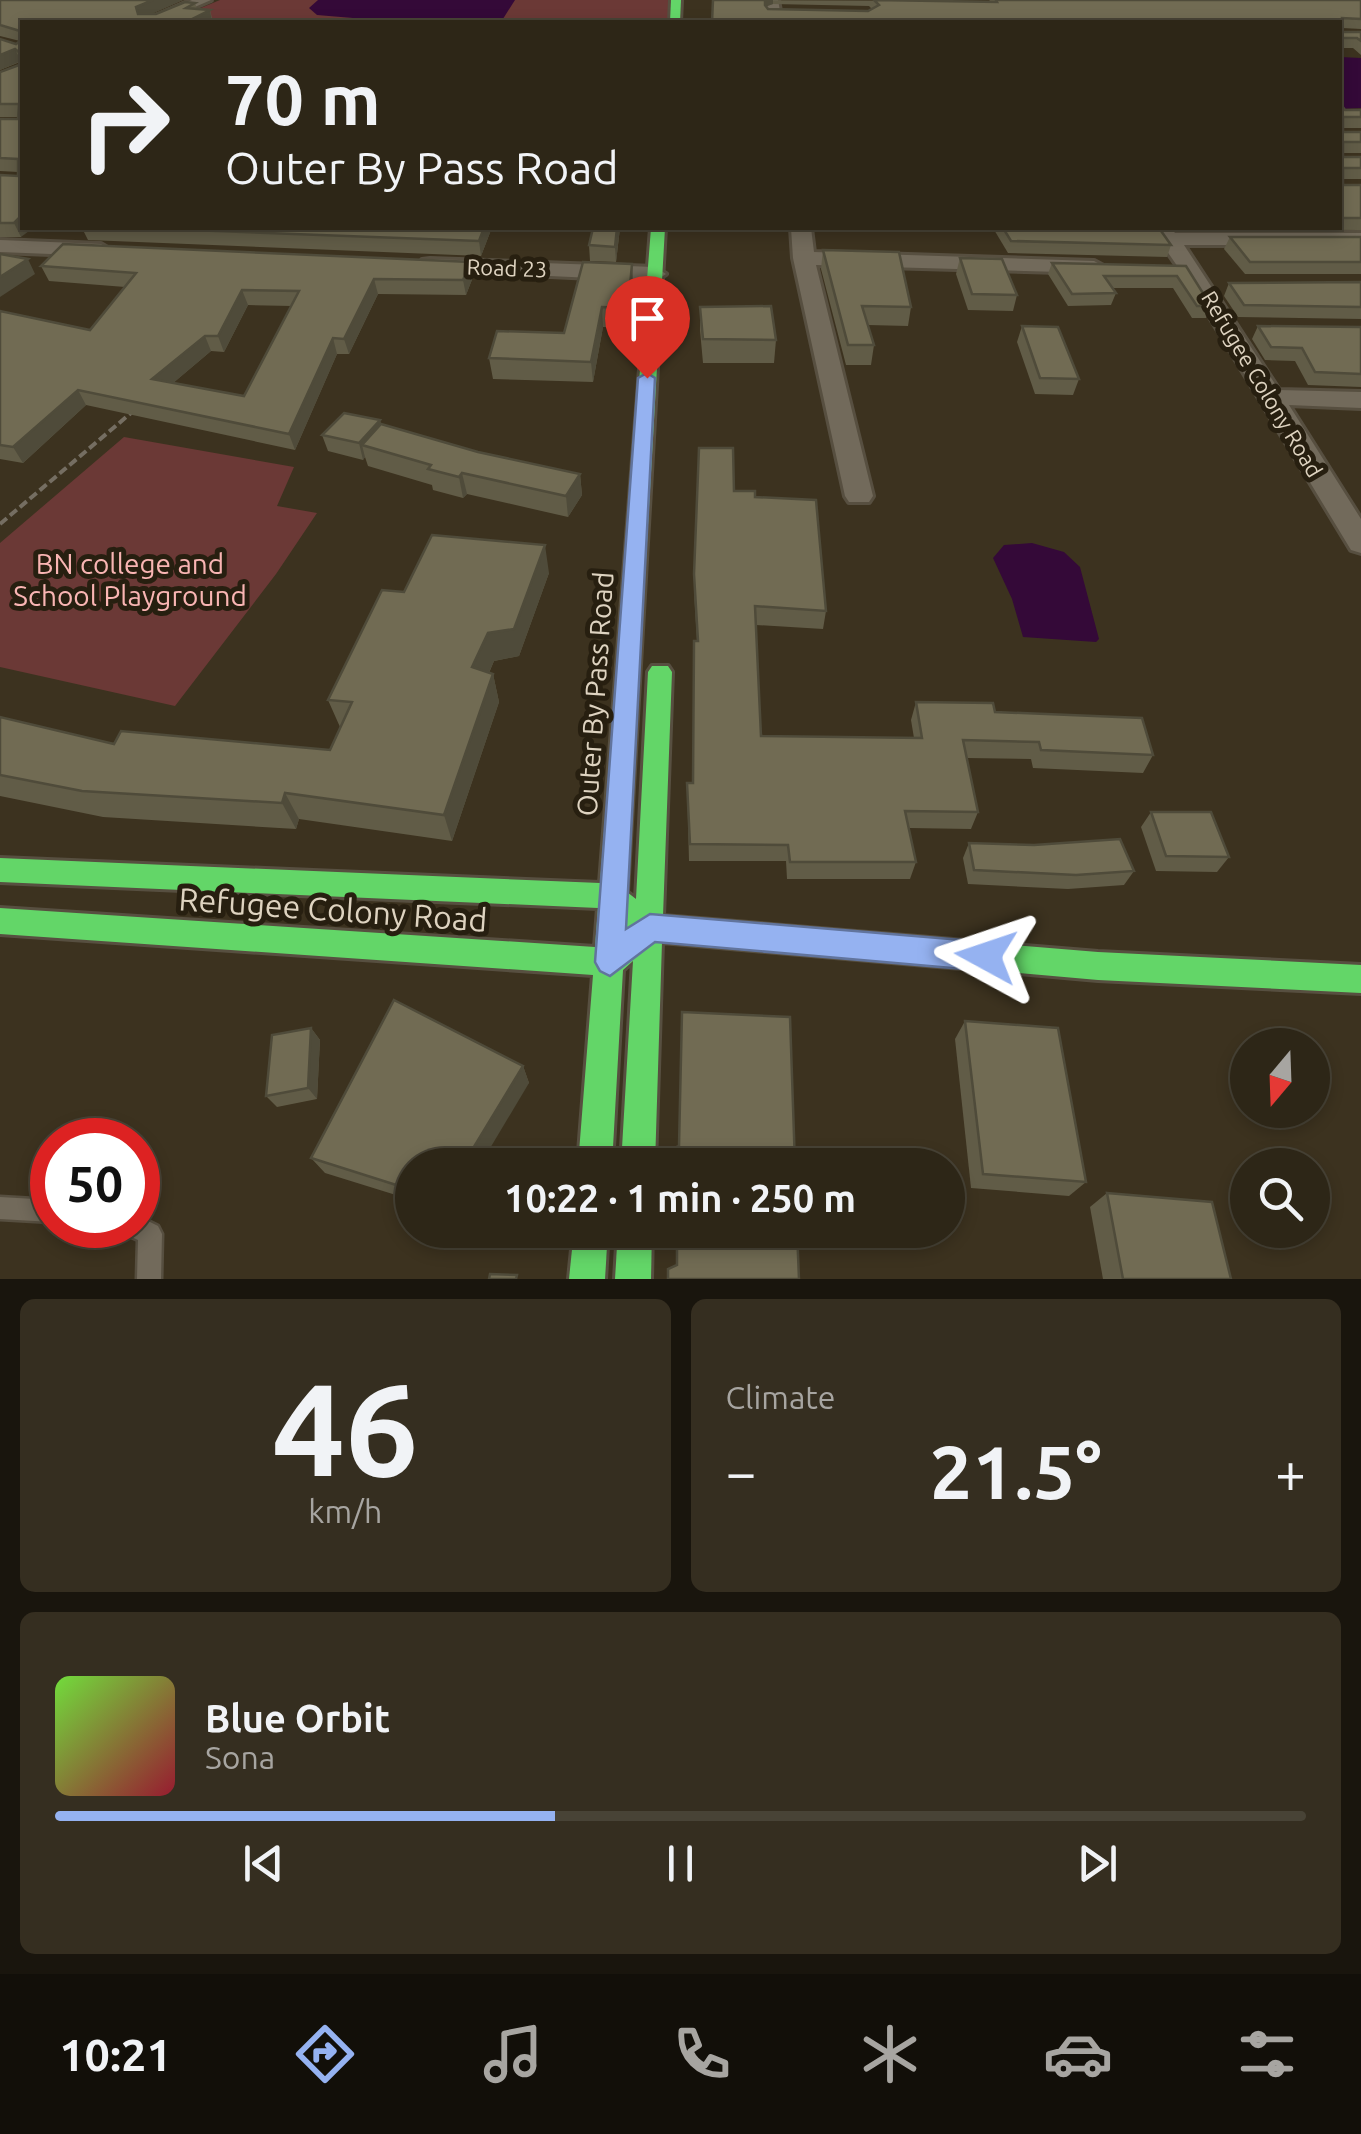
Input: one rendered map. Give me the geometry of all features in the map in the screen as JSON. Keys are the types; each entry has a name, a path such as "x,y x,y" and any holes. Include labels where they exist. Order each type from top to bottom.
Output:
{"main road":[{"name":"Outer By Pass Road","path":"596,1148 658,230"},
{"path":"673,352 676,230"},
{"path":"639,1148 661,642"},
{"name":"Refugee Colony Road","path":"0,870 611,896"},
{"path":"611,896 650,928 1098,966 1361,980"},
{"name":"Refugee Colony Road","path":"0,921 610,962"},
{"path":"610,962 650,928"},
{"path":"587,1279 590,1248"},
{"path":"633,1279 634,1248"}],"street":[{"path":"154,20 204,0"},
{"path":"773,11 792,12"},
{"path":"801,230 804,258 859,496"},
{"path":"1164,233 1361,239"},
{"name":"Refugee Colony Road","path":"1164,233 1237,328 1268,396 1361,543"},
{"path":"0,246 119,251"},
{"path":"804,258 1110,267"},
{"name":"Road 23","path":"417,264 655,274"},
{"path":"1268,396 1361,400"}],"lane":[{"path":"0,1208 30,1210"},
{"path":"149,1279 150,1248"}],"path":[{"path":"0,524 138,408 118,404"}],"green space":[{"path":"220,0 673,0 671,20 172,20"},
{"name":"BN college and School Playground","path":"124,437 294,467 277,506 317,513 276,574 175,706 0,667 0,543"}],"shaded area":[{"path":"318,0 515,0 502,20 377,20 317,15 309,8"},
{"path":"1342,57 1361,58 1361,108 1342,109"},
{"path":"1032,543 1064,552 1080,567 1099,639 1096,642 1023,637 1012,599 993,558 1004,545"}],"building":[{"path":"0,0 153,0 136,7 138,14 156,14 185,2 195,3 186,8 210,10 190,20 20,20 20,31 0,25"},
{"path":"713,0 765,0 768,9 868,11 879,5 874,0 1361,0 1361,19 1342,20 712,20"},
{"path":"1342,32 1361,32 1361,41 1342,38"},
{"path":"0,39 16,44 20,41 20,53 15,49 0,55"},
{"path":"20,53 20,217 14,223 0,223 0,175 18,176 18,159 0,158 0,119 18,119 19,104 0,104 0,72 19,65"},
{"path":"1342,106 1345,110 1361,110 1361,117 1343,117 1343,132 1361,132 1361,142 1343,142 1343,157 1361,157 1361,168 1343,168 1343,185 1361,185 1361,218 1342,218"},
{"path":"190,230 483,230 479,241"},
{"path":"593,230 617,230 615,247 589,245"},
{"path":"1004,230 1160,230 1171,245 1011,241"},
{"path":"1230,237 1361,237 1361,262 1250,262"},
{"path":"63,244 471,262 463,280 374,279 344,339 333,338 289,434 78,390 13,447 0,445 0,311 90,330 136,273 41,266","holes":["242,290 299,291 244,396 152,379 205,336 218,336"]},
{"path":"823,250 899,252 911,307 862,306 874,345 848,345"},
{"path":"0,254 28,259 0,277"},
{"path":"960,258 1002,259 1017,295 972,294"},
{"path":"583,262 632,264 628,308 602,307 591,362 489,358 497,331 564,333"},
{"path":"1052,263 1186,266 1211,306 1197,306 1177,276 1104,276 1116,293 1072,294"},
{"path":"1361,282 1361,307 1244,305 1229,283"},
{"path":"771,306 776,340 703,339 700,307"},
{"path":"1022,326 1058,327 1079,379 1040,378"},
{"path":"1258,326 1361,327 1361,374 1315,372 1302,348 1271,347"},
{"path":"344,413 380,420 359,443 322,435"},
{"path":"381,424 478,452 580,474 566,496 462,473 459,477 362,445"},
{"path":"699,448 733,448 734,491 755,491 755,497 816,500 826,611 755,606 761,736 922,738 916,702 993,703 995,712 1142,718 1153,755 1041,750 1039,742 963,740 978,812 905,811 916,862 790,862 788,845 690,844 687,783 693,783"},
{"path":"432,535 545,545 514,629 488,633 472,667 493,674 444,815 285,793 282,803 82,791 0,775 0,717 114,744 121,731 330,750 352,702 328,700 382,590 404,592"},
{"path":"1151,812 1211,812 1229,857 1166,856"},
{"path":"1120,839 1134,871 1076,875 974,870 969,843 1034,845"},
{"path":"394,1000 523,1066 473,1148 395,1148 395,1185 311,1158"},
{"path":"682,1012 790,1017 794,1148 674,1148 679,1146"},
{"path":"965,1021 1058,1028 1086,1182 983,1174"},
{"path":"311,1028 308,1088 266,1096 272,1035"},
{"path":"1107,1193 1212,1202 1231,1279 1123,1279"},
{"path":"677,1248 798,1248 799,1279 668,1279 668,1269 677,1265"},
{"path":"490,1274 517,1275 516,1279 489,1279"}],"traffic: fast":[{"path":"675,20 676,0"},
{"path":"596,1148 658,230"},
{"path":"639,1148 660,672"},
{"path":"0,870 611,896 650,928 1098,966 1361,979"},
{"path":"0,921 610,962 630,945"},
{"path":"587,1279 590,1248"},
{"path":"633,1279 634,1248"}],"route":[{"path":"647,378 611,896 610,962 650,928 986,956"}]}
